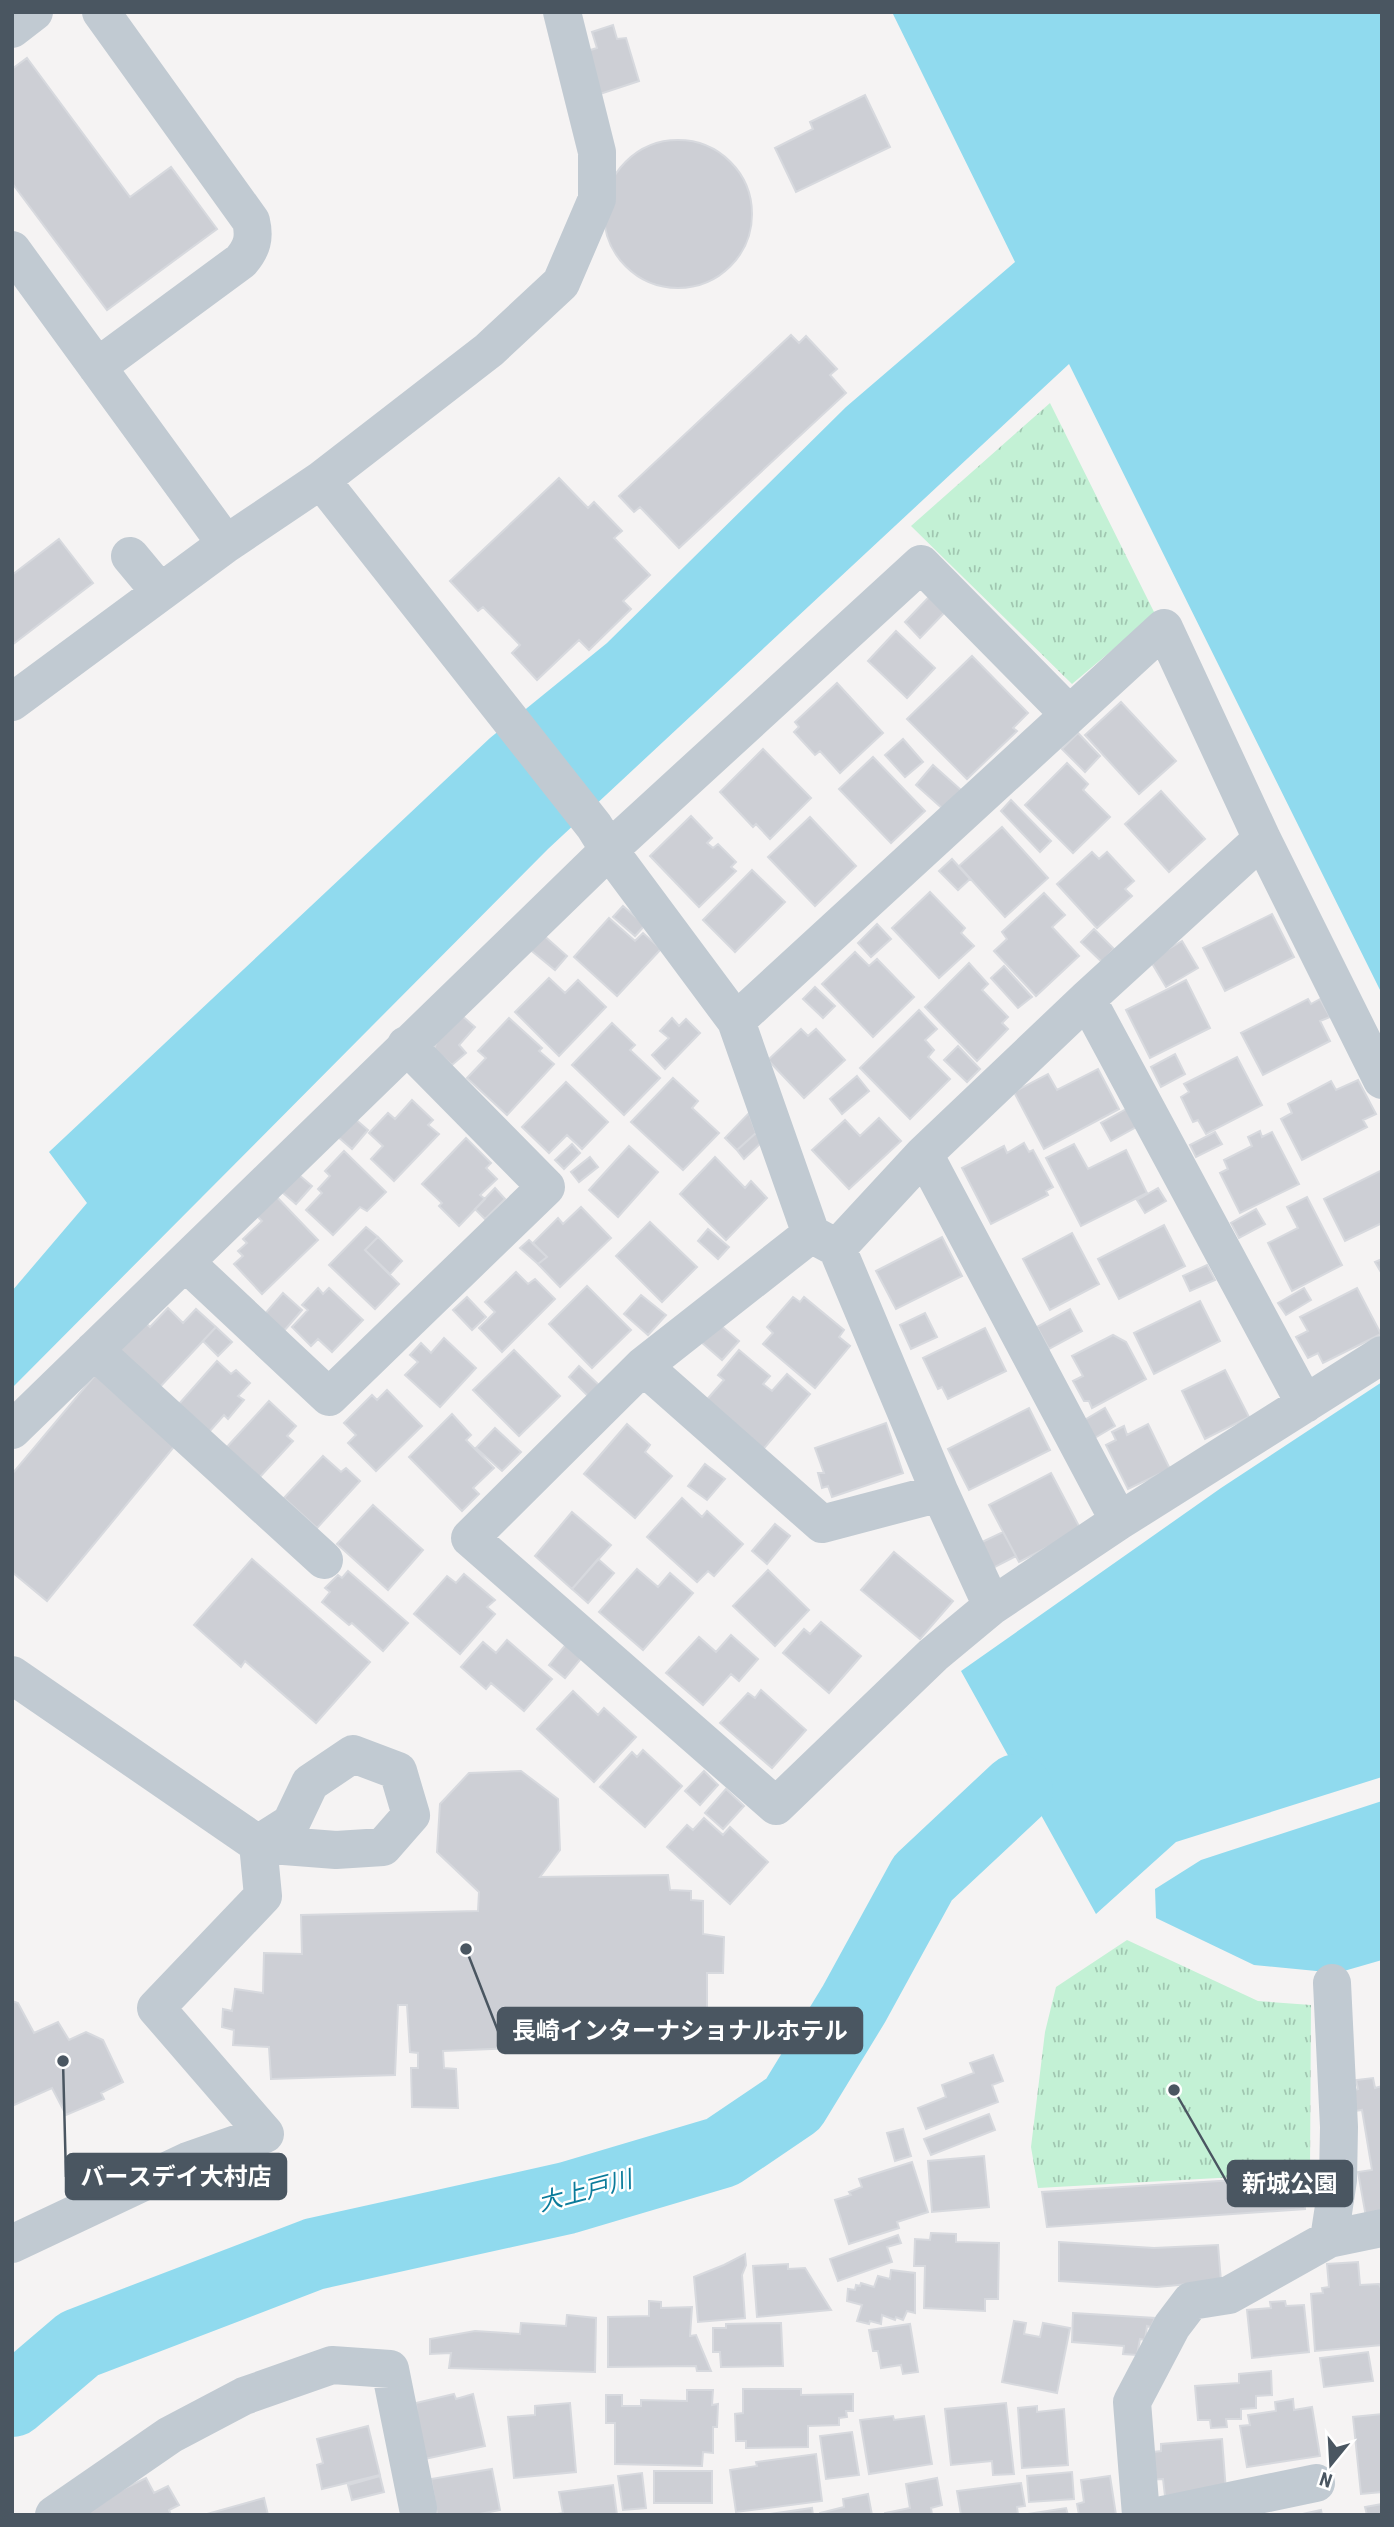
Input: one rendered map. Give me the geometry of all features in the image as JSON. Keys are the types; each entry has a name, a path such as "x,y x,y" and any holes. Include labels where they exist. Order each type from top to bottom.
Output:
{"street":[{"path":"12,29 34,12"},
{"path":"97,367 241,261 251,249 253,232 251,221 101,12"},
{"path":"12,702 226,544 321,480 489,350 561,283 597,199 597,152 562,12"},
{"path":"12,250 226,544"},
{"path":"321,480 601,838 736,1021 824,1241 992,1606"},
{"path":"130,556 160,592"},
{"path":"12,1430 406,1045 601,838 921,564 1069,714"},
{"path":"736,1021 1164,628 1262,839 1382,1080"},
{"path":"1262,839 1087,999 924,1154 824,1241 643,1366 470,1538 776,1806 933,1655 992,1606 1119,1521 1382,1354"},
{"path":"1087,999 1305,1404"},
{"path":"185,1262 330,1397 546,1187 406,1045"},
{"path":"924,1154 1119,1521"},
{"path":"94,1350 324,1560"},
{"path":"643,1366 822,1524 940,1493"},
{"path":"12,1675 258,1844 263,1896 156,2008 265,2134 188,2161 12,2244"},
{"path":"1329,2239 1338,2180 1339,2127 1332,1983"},
{"path":"1141,2515 1132,2402 1172,2326 1191,2301 1229,2295 1329,2239 1382,2228"},
{"path":"54,2515 170,2435 244,2396 332,2365 390,2369 418,2508"},
{"path":"1162,2515 1316,2483"}],"green space":[{"path":"1050,403 1155,614 1072,684 911,526"},
{"path":"1127,1940 1258,2001 1311,2005 1310,2173 1038,2188 1031,2147 1045,2032 1056,1987"}],"water":[{"path":"892,12 1382,12 1382,994 1069,364 548,849 12,1388 12,1291 87,1203 49,1152 490,738 607,643 846,407 1015,262"},
{"path":"1382,1382 1382,1777 1176,1842 1096,1914 961,1671 1221,1488"},
{"path":"1382,1801 1382,1960 1337,1973 1254,1965 1156,1918 1155,1889 1201,1860"}],"building":[{"path":"613,25 617,39 626,38 639,81 600,94 587,51 597,48 592,32"},
{"path":"27,58 130,197 171,167 217,229 107,310 12,183 12,69"},
{"path":"865,95 890,147 796,192 775,148 813,129 810,122"},
{"path":"678,140 706,146 719,152 730,162 740,173 746,186 752,214 746,242 740,255 730,266 719,276 706,282 678,288 650,282 637,276 626,266 616,255 610,242 604,214 610,186 616,173 626,162 637,152 650,146"},
{"path":"791,335 799,343 806,336 837,369 830,375 846,393 679,548 640,507 634,512 619,496"},
{"path":"559,478 588,508 594,502 622,531 614,538 650,575 623,601 631,609 589,650 579,640 537,680 512,653 520,645 483,607 478,611 450,581"},
{"path":"59,539 93,583 12,645 12,575"},
{"path":"929,597 945,612 920,638 905,622"},
{"path":"896,631 935,668 907,698 868,661"},
{"path":"972,656 1028,713 1013,728 1017,731 967,779 907,719"},
{"path":"837,683 883,733 840,773 820,751 815,755 794,732 799,727 795,722"},
{"path":"1121,702 1176,761 1139,794 1085,735"},
{"path":"1078,733 1100,756 1085,772 1062,749"},
{"path":"903,739 923,762 905,777 885,755"},
{"path":"763,749 811,798 770,839 756,824 753,827 720,792"},
{"path":"873,757 925,811 891,843 839,789"},
{"path":"1067,763 1088,784 1083,790 1110,817 1073,853 1025,805"},
{"path":"933,765 961,790 943,809 916,785"},
{"path":"1161,791 1205,839 1169,872 1125,824"},
{"path":"1011,800 1051,841 1040,852 1001,811"},
{"path":"691,816 712,838 707,843 713,848 718,844 736,862 731,867 736,871 699,907 650,856"},
{"path":"810,817 856,866 815,906 768,857"},
{"path":"1002,827 1048,878 1005,917 959,866"},
{"path":"1092,852 1099,859 1107,852 1134,881 1125,889 1132,896 1097,928 1057,884"},
{"path":"952,859 970,879 958,890 939,871"},
{"path":"752,870 785,902 735,952 703,920"},
{"path":"930,892 965,928 961,933 974,946 939,978 892,928"},
{"path":"1044,893 1065,915 1052,927 1079,956 1036,996 994,951 1007,939 1002,932"},
{"path":"623,906 645,925 635,936 613,917"},
{"path":"1272,914 1294,957 1225,991 1203,948"},
{"path":"609,918 635,941 643,933 661,949 617,996 574,957"},
{"path":"877,924 891,939 871,957 858,943"},
{"path":"1094,929 1114,949 1102,962 1081,942"},
{"path":"541,933 567,956 555,970 528,948"},
{"path":"1182,941 1198,968 1166,987 1150,960"},
{"path":"855,952 869,966 877,959 914,997 873,1037 822,984"},
{"path":"969,963 988,984 982,990 1008,1017 1002,1023 1008,1029 977,1061 925,1007"},
{"path":"1004,966 1032,997 1018,1008 991,978"},
{"path":"549,978 565,993 578,980 606,1007 559,1056 515,1012"},
{"path":"1186,980 1210,1028 1150,1058 1126,1010"},
{"path":"815,987 835,1006 823,1018 803,999"},
{"path":"1308,999 1311,1004 1320,999 1330,1017 1320,1021 1330,1041 1263,1075 1241,1033"},
{"path":"919,1010 937,1029 925,1040 934,1050 928,1057 950,1079 910,1119 860,1068"},
{"path":"460,1014 475,1027 459,1045 466,1053 452,1065 434,1049 440,1034"},
{"path":"509,1018 542,1048 539,1051 554,1064 507,1115 467,1078 486,1058 478,1051"},
{"path":"672,1018 679,1026 686,1019 700,1033 665,1069 652,1055 669,1038 660,1031"},
{"path":"612,1023 635,1045 630,1050 660,1078 624,1115 572,1065"},
{"path":"801,1029 808,1036 816,1029 845,1060 804,1098 768,1060"},
{"path":"958,1046 980,1069 967,1082 944,1060"},
{"path":"1175,1054 1185,1074 1161,1087 1151,1067"},
{"path":"1237,1057 1262,1105 1206,1134 1198,1120 1193,1122 1181,1097 1189,1092 1184,1084"},
{"path":"1098,1069 1119,1109 1044,1149 1014,1092 1048,1074 1057,1090"},
{"path":"857,1076 869,1091 842,1114 830,1099"},
{"path":"673,1078 698,1101 692,1108 719,1133 683,1170 631,1122"},
{"path":"1358,1080 1376,1114 1363,1120 1367,1127 1302,1160 1281,1119 1292,1113 1288,1104 1331,1081 1336,1090"},
{"path":"566,1082 608,1122 582,1149 567,1135 549,1153 522,1127"},
{"path":"412,1100 433,1120 428,1125 439,1134 394,1181 371,1159 383,1146 369,1133 388,1113 395,1119"},
{"path":"1128,1108 1138,1126 1111,1141 1101,1123"},
{"path":"347,1112 368,1130 352,1149 330,1130"},
{"path":"749,1113 756,1133 737,1150 725,1138"},
{"path":"879,1118 901,1141 849,1189 812,1150 845,1120 860,1136"},
{"path":"1260,1131 1262,1137 1272,1132 1299,1184 1240,1213 1220,1173 1228,1169 1224,1160 1252,1146 1248,1137"},
{"path":"1215,1132 1222,1144 1196,1157 1190,1145"},
{"path":"756,1133 763,1141 744,1159 737,1150"},
{"path":"466,1138 491,1163 486,1168 497,1179 480,1195 485,1199 459,1226 439,1206 442,1203 422,1184"},
{"path":"1024,1143 1029,1152 1033,1150 1053,1187 1046,1191 1048,1195 991,1224 962,1168 1004,1146 1007,1153"},
{"path":"572,1144 580,1153 564,1169 555,1160"},
{"path":"1074,1144 1088,1169 1126,1150 1147,1193 1081,1226 1046,1158"},
{"path":"629,1146 658,1172 618,1217 589,1190"},
{"path":"344,1151 386,1192 367,1211 360,1207 333,1235 306,1210 322,1193 318,1189 330,1176 325,1171"},
{"path":"590,1157 598,1167 579,1182 571,1172"},
{"path":"715,1157 745,1188 751,1181 767,1198 726,1240 680,1194"},
{"path":"292,1169 312,1186 296,1204 276,1187"},
{"path":"1382,1170 1382,1223 1345,1241 1324,1199"},
{"path":"495,1188 505,1199 485,1219 475,1209"},
{"path":"1158,1188 1166,1201 1145,1213 1137,1200"},
{"path":"272,1192 318,1240 262,1294 234,1264 243,1256 238,1251 247,1243 243,1239 262,1221 252,1211"},
{"path":"1307,1197 1342,1265 1292,1291 1268,1243 1298,1228 1287,1207"},
{"path":"581,1207 611,1238 560,1287 538,1264 547,1257 533,1243 558,1218 563,1224"},
{"path":"1256,1209 1265,1224 1239,1238 1231,1223"},
{"path":"650,1222 697,1267 662,1302 616,1256"},
{"path":"1164,1225 1185,1266 1119,1299 1098,1259"},
{"path":"366,1227 378,1237 365,1250 399,1284 375,1309 329,1265"},
{"path":"708,1229 729,1247 718,1259 698,1241"},
{"path":"1072,1233 1099,1284 1050,1310 1023,1259"},
{"path":"378,1237 402,1261 390,1274 365,1250"},
{"path":"942,1237 962,1276 896,1309 876,1271"},
{"path":"529,1240 547,1257 538,1264 520,1248"},
{"path":"1382,1259 1382,1274 1375,1262"},
{"path":"1207,1265 1215,1280 1190,1291 1183,1276"},
{"path":"516,1272 528,1284 535,1279 555,1299 502,1352 479,1328 495,1312 485,1302"},
{"path":"587,1286 631,1330 592,1368 549,1324"},
{"path":"318,1288 323,1294 329,1288 363,1320 332,1352 318,1339 311,1346 292,1327 308,1310 302,1305"},
{"path":"1304,1288 1311,1300 1286,1315 1278,1303"},
{"path":"1357,1288 1381,1334 1323,1363 1318,1353 1308,1358 1296,1337 1308,1331 1300,1317"},
{"path":"283,1293 302,1310 283,1332 263,1316"},
{"path":"641,1295 666,1315 648,1335 624,1314"},
{"path":"467,1297 486,1317 472,1330 453,1310"},
{"path":"793,1297 800,1302 804,1297 844,1330 839,1337 850,1346 815,1388 763,1344 773,1333 767,1327"},
{"path":"1200,1301 1220,1341 1154,1374 1134,1333"},
{"path":"168,1308 183,1323 196,1309 216,1327 158,1389 114,1348 141,1319 150,1327"},
{"path":"1070,1309 1082,1331 1049,1349 1037,1327"},
{"path":"925,1313 937,1337 911,1349 900,1325"},
{"path":"718,1323 739,1341 722,1360 701,1342"},
{"path":"216,1327 232,1342 218,1356 203,1341"},
{"path":"985,1328 1006,1371 948,1399 942,1387 938,1389 923,1358"},
{"path":"1113,1335 1126,1342 1146,1379 1092,1408 1089,1401 1084,1401 1073,1381 1083,1376 1072,1356"},
{"path":"444,1338 476,1368 440,1407 405,1375 418,1362 410,1355 421,1343 431,1353"},
{"path":"514,1350 560,1396 519,1436 473,1390"},
{"path":"739,1350 770,1376 763,1384 772,1391 787,1374 810,1394 760,1453 703,1404 724,1380 718,1375"},
{"path":"217,1361 231,1374 236,1370 250,1383 238,1396 244,1400 228,1419 224,1415 209,1432 179,1404"},
{"path":"579,1366 600,1386 589,1397 569,1377"},
{"path":"1225,1370 1249,1417 1205,1439 1182,1391"},
{"path":"96,1374 178,1442 47,1601 12,1572 12,1474"},
{"path":"387,1390 422,1426 376,1471 348,1443 356,1435 344,1423 372,1395 377,1400"},
{"path":"269,1401 296,1426 287,1436 293,1441 258,1479 225,1449"},
{"path":"1029,1408 1050,1450 969,1490 948,1449"},
{"path":"1105,1408 1115,1426 1091,1440 1081,1422"},
{"path":"452,1414 471,1435 466,1440 494,1468 473,1488 479,1494 462,1511 409,1457"},
{"path":"886,1423 903,1473 832,1497 828,1486 822,1488 818,1473 824,1473 815,1448"},
{"path":"627,1424 650,1445 645,1452 672,1476 635,1518 584,1474"},
{"path":"1148,1424 1170,1469 1128,1489 1106,1445 1116,1440 1112,1432 1124,1426 1127,1435"},
{"path":"495,1428 521,1452 502,1471 476,1448"},
{"path":"323,1456 341,1472 346,1468 360,1481 317,1528 284,1498"},
{"path":"705,1464 725,1479 707,1500 688,1486"},
{"path":"1051,1473 1081,1530 1019,1562 989,1505"},
{"path":"682,1498 702,1517 707,1511 743,1544 714,1576 708,1571 697,1582 647,1537"},
{"path":"373,1505 423,1550 388,1590 337,1544"},
{"path":"572,1512 611,1545 572,1589 535,1556"},
{"path":"775,1524 790,1536 767,1564 752,1551"},
{"path":"1003,1532 1016,1556 993,1568 980,1543"},
{"path":"894,1552 953,1601 920,1639 861,1590"},
{"path":"252,1559 370,1662 316,1723 245,1661 241,1667 194,1625"},
{"path":"598,1559 614,1573 588,1603 572,1589"},
{"path":"637,1569 658,1587 670,1573 693,1593 643,1650 599,1612"},
{"path":"768,1570 809,1610 775,1646 733,1606"},
{"path":"348,1571 408,1623 383,1651 352,1623 349,1625 322,1602 330,1592 325,1588 338,1575 342,1578"},
{"path":"464,1574 495,1600 487,1607 495,1614 460,1654 414,1614 447,1576 456,1583"},
{"path":"821,1622 861,1656 829,1693 783,1653 804,1629 810,1634"},
{"path":"731,1635 758,1659 739,1681 731,1674 703,1705 666,1673 699,1637 716,1652"},
{"path":"507,1640 552,1679 524,1711 491,1683 486,1689 461,1667 483,1642 496,1653"},
{"path":"568,1642 584,1655 565,1678 549,1665"},
{"path":"761,1690 806,1730 772,1768 720,1723 748,1693 755,1698"},
{"path":"573,1691 598,1715 604,1708 636,1737 594,1782 537,1729"},
{"path":"643,1750 682,1786 645,1827 600,1787 632,1752 637,1757"},
{"path":"521,1771 558,1799 560,1850 540,1877 668,1875 670,1890 691,1891 691,1900 703,1901 703,1934 724,1937 723,1973 707,1973 707,2009 689,2008 683,2032 538,2038 537,2047 443,2051 444,2068 456,2069 458,2108 412,2107 411,2068 418,2068 418,2053 410,2052 407,2005 398,2005 395,2075 271,2079 269,2047 233,2045 234,2030 222,2027 223,2009 232,2011 235,1989 263,1993 264,1953 302,1954 301,1915 478,1911 479,1892 437,1852 440,1804 469,1773"},
{"path":"704,1771 718,1785 700,1805 685,1791"},
{"path":"726,1789 744,1806 723,1829 705,1813"},
{"path":"704,1818 723,1835 730,1827 768,1862 730,1904 667,1847 687,1825 693,1830"},
{"path":"12,2001 18,2003 34,2033 58,2022 69,2040 86,2032 103,2040 123,2082 101,2093 104,2099 66,2115 52,2088 12,2106"},
{"path":"993,2055 1003,2081 992,2085 998,2102 926,2129 918,2108 946,2097 942,2085 974,2073 970,2063"},
{"path":"1373,2078 1375,2088 1382,2086 1382,2215 1366,2217 1358,2172 1372,2170 1362,2110 1355,2111 1351,2091 1358,2089 1356,2080"},
{"path":"989,2114 995,2130 931,2155 924,2139"},
{"path":"903,2129 911,2156 895,2161 887,2133"},
{"path":"984,2156 989,2207 932,2212 928,2161"},
{"path":"912,2162 928,2212 897,2222 899,2228 849,2244 835,2200 851,2195 849,2192 862,2187 859,2179"},
{"path":"1302,2176 1305,2209 1047,2227 1042,2192"},
{"path":"931,2233 956,2234 956,2242 999,2243 998,2299 985,2299 985,2311 924,2308 925,2266 914,2266 915,2239 930,2240"},
{"path":"898,2235 901,2243 887,2247 892,2262 838,2281 830,2259"},
{"path":"1059,2242 1154,2248 1218,2245 1221,2281 1157,2287 1059,2281"},
{"path":"745,2254 746,2265 742,2275 745,2318 698,2322 694,2277"},
{"path":"1358,2262 1360,2285 1379,2284 1382,2290 1382,2345 1315,2351 1311,2294 1323,2293 1322,2288 1329,2287 1327,2264"},
{"path":"788,2264 788,2269 805,2268 831,2310 757,2317 753,2266"},
{"path":"891,2270 915,2273 915,2313 907,2311 903,2320 882,2315 881,2324 857,2321 862,2305 847,2301 848,2289 855,2290 856,2285 860,2286 861,2283 874,2287 878,2276 890,2279"},
{"path":"649,2301 661,2302 661,2308 692,2307 690,2336 696,2335 711,2371 697,2371 696,2366 608,2367 608,2317 649,2316"},
{"path":"1285,2301 1286,2306 1304,2305 1309,2352 1252,2358 1247,2310 1271,2308 1270,2302"},
{"path":"1073,2313 1155,2318 1151,2327 1147,2326 1145,2340 1140,2339 1137,2355 1123,2354 1124,2346 1072,2342"},
{"path":"567,2315 596,2318 595,2372 449,2368 451,2353 430,2354 430,2339 475,2331 520,2334 521,2323 566,2326"},
{"path":"1014,2321 1026,2323 1024,2334 1040,2337 1043,2323 1070,2328 1057,2393 1002,2382"},
{"path":"781,2323 783,2366 721,2367 720,2352 713,2352 713,2328 726,2328 726,2324"},
{"path":"910,2324 918,2372 903,2374 901,2365 881,2368 878,2351 873,2351 869,2330"},
{"path":"1368,2352 1373,2381 1324,2387 1320,2358"},
{"path":"1271,2371 1272,2395 1256,2396 1256,2408 1241,2409 1241,2419 1226,2419 1227,2427 1211,2428 1210,2420 1198,2420 1195,2386 1239,2383 1239,2374"},
{"path":"743,2389 801,2389 801,2395 853,2394 853,2411 846,2411 847,2417 839,2418 839,2425 808,2426 808,2447 746,2448 746,2441 736,2441 735,2414 743,2413"},
{"path":"687,2390 713,2390 712,2405 718,2404 717,2427 713,2427 713,2453 703,2452 702,2466 615,2464 615,2423 606,2423 606,2395 622,2395 622,2406 641,2406 641,2400 687,2401"},
{"path":"454,2394 456,2399 473,2394 485,2446 420,2460 416,2403"},
{"path":"1293,2399 1294,2410 1312,2407 1320,2456 1247,2467 1240,2426 1250,2425 1248,2415 1276,2411 1275,2402"},
{"path":"570,2403 576,2472 514,2478 508,2417 535,2415 535,2406"},
{"path":"1006,2403 1014,2474 993,2475 992,2461 951,2465 945,2409"},
{"path":"1037,2406 1037,2412 1064,2409 1068,2465 1022,2468 1018,2408"},
{"path":"1382,2414 1382,2492 1361,2494 1353,2417"},
{"path":"893,2416 894,2420 924,2416 932,2464 869,2474 860,2420"},
{"path":"368,2426 380,2475 322,2489 317,2465 323,2463 317,2439"},
{"path":"852,2432 859,2475 826,2479 820,2436"},
{"path":"1222,2439 1226,2491 1165,2496 1163,2479 1148,2480 1153,2452 1161,2451 1161,2444"},
{"path":"816,2454 822,2501 736,2512 730,2470 757,2466 756,2462"},
{"path":"492,2469 500,2510 475,2515 437,2515 431,2479"},
{"path":"654,2471 712,2471 712,2503 654,2503"},
{"path":"1072,2472 1074,2499 1029,2502 1027,2476"},
{"path":"642,2473 646,2508 623,2510 618,2476"},
{"path":"380,2476 384,2492 352,2500 348,2485"},
{"path":"1110,2476 1116,2515 1079,2515 1077,2504 1084,2502 1081,2480"},
{"path":"146,2478 154,2493 168,2486 179,2505 169,2510 171,2515 80,2515 78,2511"},
{"path":"937,2478 942,2505 931,2508 932,2515 885,2515 910,2508 906,2484"},
{"path":"1021,2483 1025,2506 1017,2507 1018,2515 961,2515 957,2491"},
{"path":"613,2485 617,2515 552,2515 563,2513 559,2492"},
{"path":"868,2494 872,2515 820,2515 844,2507 843,2499"},
{"path":"264,2498 268,2515 207,2514"},
{"path":"1382,2504 1382,2515 1367,2515 1365,2507"},
{"path":"812,2508 813,2515 763,2515"},
{"path":"1066,2508 1068,2515 1027,2515 1027,2514"},
{"path":"1321,2510 1322,2515 1298,2515"}],"waterway":[{"name":"大上戸川","path":"12,2401 79,2344 314,2254 567,2198 722,2152 793,2104 854,2004 923,1878 1017,1790"}],"place":[{"name":"長崎インターナショナルホテル","path":"466,1949"},
{"name":"バースデイ大村店","path":"63,2061"},
{"name":"新城公園","path":"1174,2090"}]}
